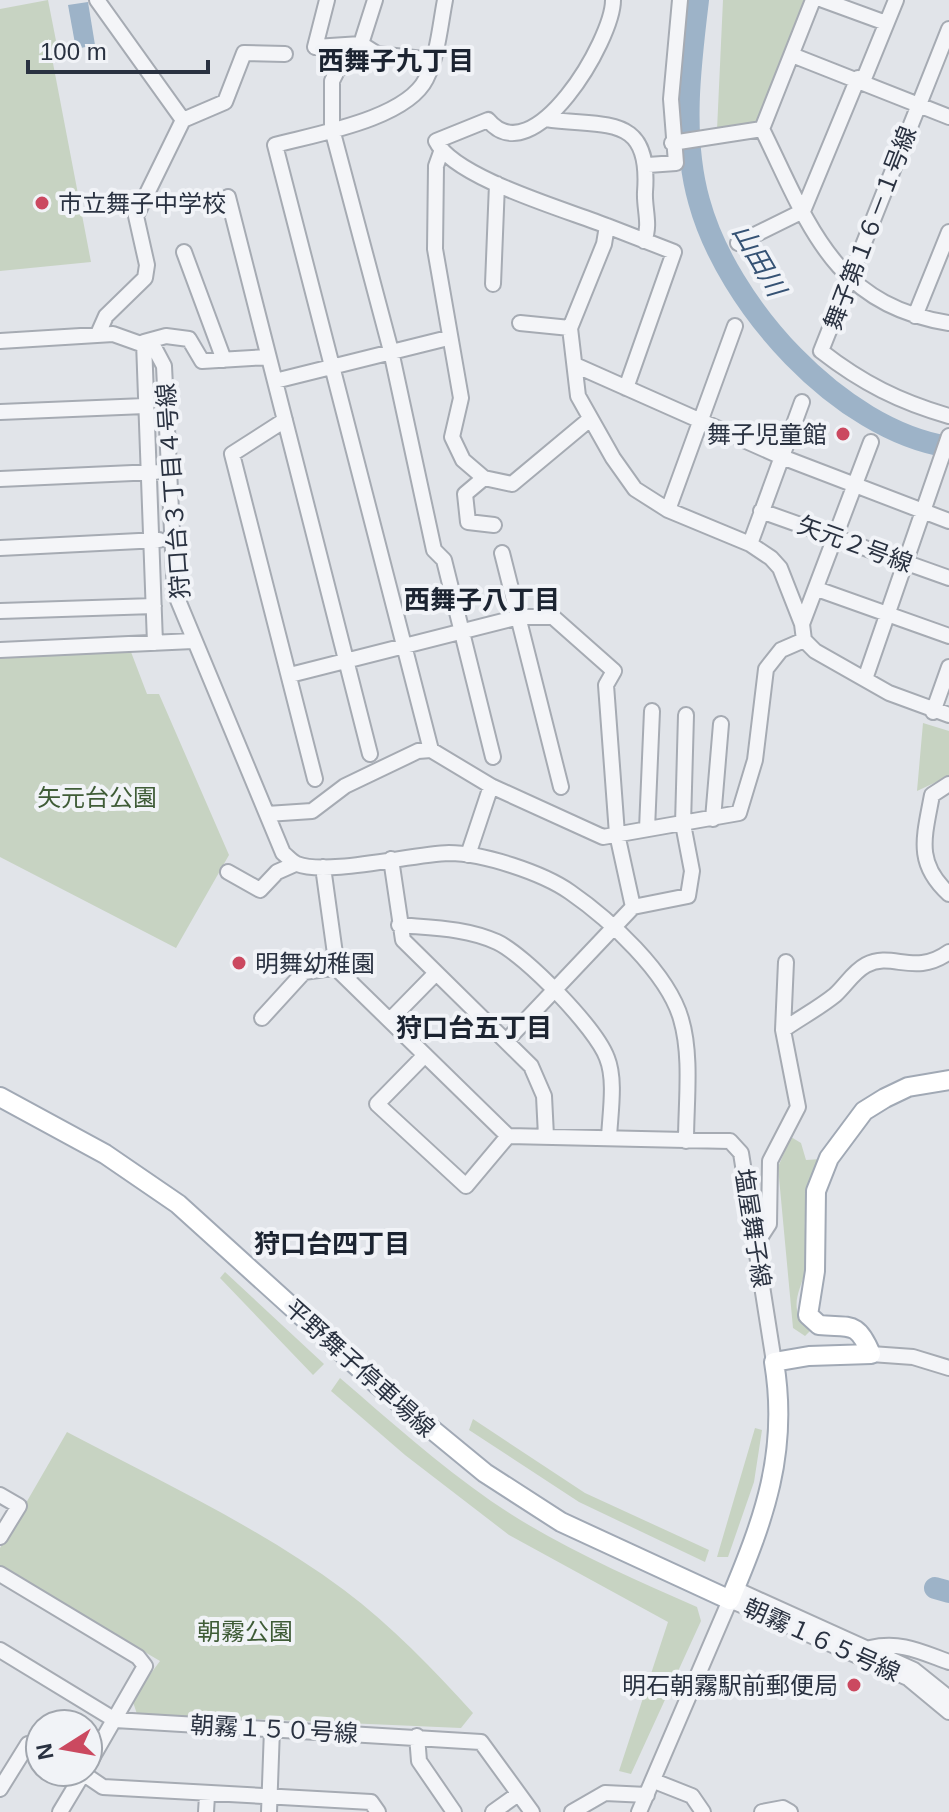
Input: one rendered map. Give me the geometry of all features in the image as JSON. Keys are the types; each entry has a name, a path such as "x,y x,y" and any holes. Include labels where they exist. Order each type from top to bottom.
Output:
{"main road":[{"path":"732,1595 769,1498 776,1464 779,1408 774,1362 809,1356 871,1354 857,1330 843,1324 819,1325 808,1315 815,1271 813,1216 819,1178 864,1111 908,1087 949,1080"},
{"name":"平野舞子停車場線","path":"0,1087 111,1146 180,1198 427,1417 496,1472 564,1515 732,1595"},
{"name":"平野舞子停車場線","path":"0,1097 105,1154 178,1204 368,1376 485,1473 561,1522 732,1595"}],"street":[{"path":"97,0 183,120"},
{"path":"327,0 315,47 361,44 377,54 433,60"},
{"path":"361,44 375,0"},
{"path":"431,750 275,145 375,117 399,106 425,82 433,60 445,0"},
{"path":"613,0 613,17 586,71 546,119 518,134 501,130 488,120 470,124 436,141 441,152 497,184 674,252 626,388"},
{"path":"648,165 676,163 672,143 671,99 680,0"},
{"path":"813,0 762,129 823,250 849,280 915,316 949,323"},
{"path":"823,0 886,23"},
{"path":"738,243 803,211 896,0"},
{"name":"舞子第１６－１号線","path":"949,29 821,351 864,384 908,404 949,416"},
{"path":"98,334 106,316 145,278 147,265 136,216 183,120 225,102 244,53 285,54"},
{"path":"377,54 338,69 332,81 332,129 391,351 434,550 444,560 493,757"},
{"path":"792,55 949,117"},
{"path":"546,119 618,125 636,138 648,165 645,196 648,232 644,241"},
{"path":"672,143 762,129"},
{"path":"441,152 436,166 435,249 448,338 461,398 452,437 463,460 484,478 512,484 590,419"},
{"path":"493,284 497,184"},
{"path":"228,197 370,754"},
{"path":"607,226 604,244 570,328 578,396 635,489 668,510 750,544 780,568 802,624 804,640 815,651 933,712 949,715"},
{"path":"915,316 949,232"},
{"path":"184,252 224,360"},
{"path":"520,323 570,328"},
{"path":"668,510 703,422 735,326"},
{"path":"0,341 98,334 144,342 166,336 189,339 202,361 268,357"},
{"path":"275,381 448,338"},
{"path":"144,342 155,643"},
{"name":"狩口台３丁目４号線","path":"144,342 155,349 164,366 175,593 283,853 295,864"},
{"path":"575,365 782,457 949,521"},
{"path":"750,544 802,402"},
{"path":"0,412 145,406"},
{"path":"285,420 232,454 315,779"},
{"path":"865,679 923,510 944,464 949,436"},
{"path":"802,624 871,442"},
{"path":"0,479 168,471"},
{"path":"484,478 465,494 468,522 494,525"},
{"name":"矢元２号線","path":"761,511 949,578"},
{"path":"0,548 172,540"},
{"path":"502,553 561,787"},
{"path":"817,589 949,636"},
{"path":"0,611 154,606"},
{"path":"290,675 519,617 553,617 614,671 606,685 617,834 633,907"},
{"path":"267,814 312,811 345,786 418,751 431,750 491,786 590,834 603,837 739,813 755,760 766,669 781,650 804,640"},
{"path":"0,650 193,641"},
{"path":"933,712 949,667"},
{"path":"647,829 652,711"},
{"path":"508,1039 633,907 688,896 692,871 683,824 686,715"},
{"path":"713,819 721,724"},
{"path":"949,784 932,795 925,866 932,879 949,894"},
{"path":"468,855 491,786"},
{"path":"228,872 260,890 277,872 295,864 323,867 468,855 515,867 568,890 612,927 661,977 681,1018 686,1141"},
{"path":"391,859 403,940 508,1039 531,1066 544,1096 546,1136"},
{"path":"323,867 339,967 508,1136 466,1186 377,1104 425,1055"},
{"path":"399,925 466,931 500,944 553,989 593,1031 608,1060 609,1138"},
{"path":"783,1030 830,998 867,964 882,960 911,965 946,958"},
{"path":"756,1244 769,1224 770,1161 798,1107 783,1030 786,962"},
{"path":"262,1018 304,972 339,967"},
{"path":"390,1020 436,973"},
{"name":"塩屋舞子線","path":"508,1136 730,1141 741,1153 774,1362"},
{"path":"871,1354 913,1357 949,1368"},
{"path":"0,1495 19,1506 0,1537"},
{"path":"0,1574 138,1657 145,1666 104,1738"},
{"path":"639,1812 732,1595"},
{"name":"朝霧１６５号線","path":"732,1595 870,1648 914,1670 949,1698"},
{"name":"朝霧１６５号線","path":"732,1595 908,1678 949,1712"},
{"path":"870,1648 889,1644 912,1647 949,1662"},
{"name":"朝霧１５０号線","path":"0,1650 115,1720 481,1742 532,1812"},
{"path":"269,1812 272,1729"},
{"path":"417,1736 419,1761 454,1812"},
{"path":"0,1789 24,1750"},
{"path":"654,1781 692,1796 706,1811"},
{"path":"104,1787 207,1796 269,1796 332,1806 371,1802 378,1812"},
{"path":"60,1812 74,1788"},
{"path":"572,1812 605,1793 647,1795"},
{"path":"493,1812 518,1794"},
{"path":"206,1812 207,1796"},
{"path":"762,1812 783,1808 790,1812"}],"green space":[{"name":"市立舞子中学校","path":"48,0 59,56 52,58 91,262 0,271 0,9"},
{"path":"723,0 804,0 755,125 717,130"},
{"name":"矢元台公園","path":"131,652 147,694 159,694 229,855 176,948 0,857 0,657"},
{"path":"923,723 949,731 949,776 917,791"},
{"path":"791,1137 801,1143 806,1160 821,1159 806,1203 807,1262 797,1298 798,1314 810,1331 805,1336 793,1328 778,1167"},
{"path":"225,1272 324,1364 313,1375 220,1278"},
{"path":"340,1378 414,1442 515,1517 592,1559 697,1607 701,1621 631,1774 619,1771 668,1622 509,1535 405,1455 331,1391"},
{"path":"473,1419 585,1493 709,1550 705,1562 579,1502 469,1430"},
{"path":"755,1428 762,1430 754,1482 728,1557 717,1557"},
{"name":"朝霧公園","path":"67,1432 208,1506 312,1567 395,1633 473,1713 461,1728 137,1714 132,1699 160,1661 0,1567 0,1548"}],"water":[{"path":"88,2 95,45 76,49 68,5"}],"waterway":[{"name":"山田川","path":"698,0 689,101 693,177 713,240 734,280 761,320 793,356 829,389 867,416 908,436 949,447"},
{"path":"935,1588 949,1592"}],"place":[{"name":"市立舞子中学校","path":"42,203"},
{"name":"舞子児童館","path":"843,434"},
{"name":"明舞幼稚園","path":"239,963"},
{"name":"明石朝霧駅前郵便局","path":"854,1685"}],"district":[{"name":"西舞子九丁目","path":"396,61"},
{"name":"西舞子八丁目","path":"482,600"},
{"name":"狩口台五丁目","path":"474,1028"},
{"name":"狩口台四丁目","path":"332,1244"}]}
